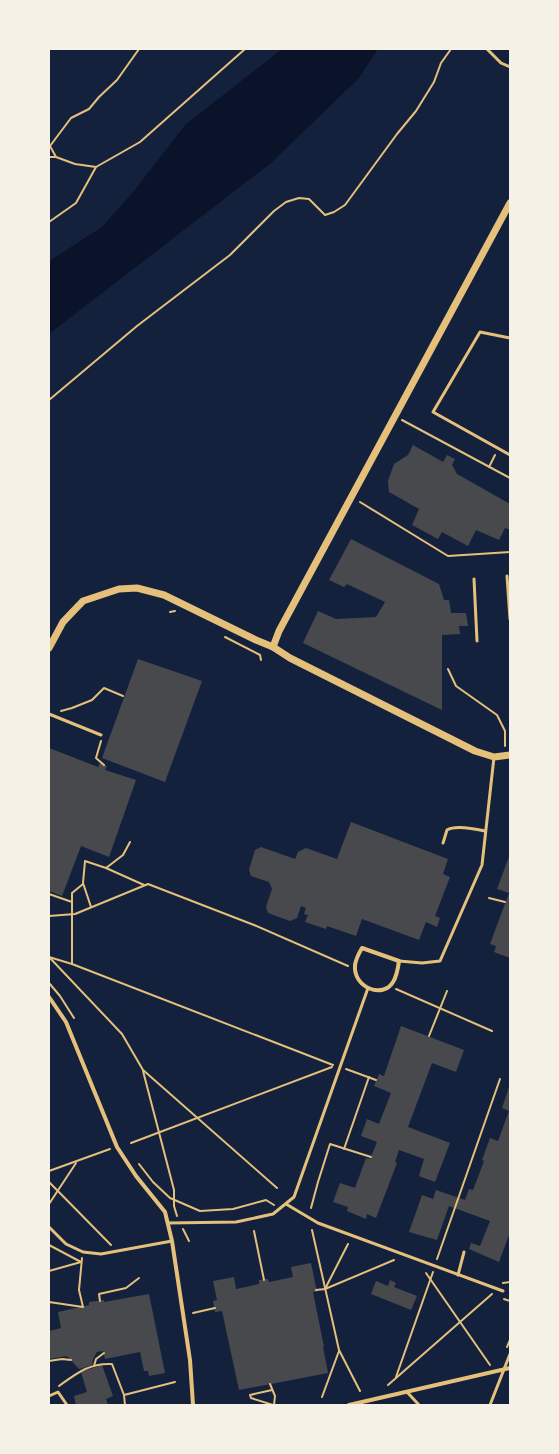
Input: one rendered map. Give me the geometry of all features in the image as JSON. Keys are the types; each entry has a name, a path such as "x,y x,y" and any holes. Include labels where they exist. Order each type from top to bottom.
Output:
{"street":[{"path":"273,647 279,631 510,204"},
{"path":"49,648 63,622 83,601 119,589 137,588 164,595 251,638 273,647 290,658 474,751 494,758 508,755"},
{"path":"362,948 400,961 397,975 390,986 381,990 368,988 358,980 355,970 355,963 362,948"},
{"path":"49,996 66,1022 117,1147 136,1176 165,1212 172,1241 190,1360 193,1405"},
{"path":"349,1405 510,1368"}],"lane":[{"path":"488,49 501,63 510,67"},
{"path":"510,338 480,332 433,412 510,455"},
{"path":"507,576 510,619"},
{"path":"474,579 477,641"},
{"path":"49,714 101,734"},
{"path":"400,961 422,963 440,961 482,865 494,758"},
{"path":"443,843 447,830 451,828 477,829 485,831"},
{"path":"168,1223 236,1222 273,1214 294,1197 368,988"},
{"path":"286,1204 318,1224 503,1291"},
{"path":"49,1227 66,1244 83,1252 101,1254 172,1241"},
{"path":"458,1275 464,1252"},
{"path":"490,1405 510,1354"},
{"path":"49,1396 58,1392 67,1405"},
{"path":"407,1392 419,1405"}],"path":[{"path":"56,157 49,145 71,118 89,109 117,80 139,49"},
{"path":"49,222 76,203 96,167 140,142 245,49"},
{"path":"49,400 137,326 230,255 274,211 286,202 299,198 309,199 325,215 334,212 345,205 397,134 416,111 434,82 441,63 451,49"},
{"path":"49,157 56,157 74,164 96,167"},
{"path":"402,420 510,478"},
{"path":"489,467 498,449"},
{"path":"363,496 360,502 448,556 510,552"},
{"path":"448,669 456,686 497,715 505,731 508,755"},
{"path":"56,712 72,708 92,700 104,688 123,696"},
{"path":"95,739 102,742 96,758 104,765"},
{"path":"106,868 123,854 130,842"},
{"path":"91,907 83,884 85,860 144,885"},
{"path":"72,964 72,893 83,884"},
{"path":"49,916 72,914 148,884 254,925 355,970"},
{"path":"49,894 72,902"},
{"path":"489,898 505,902"},
{"path":"50,957 72,964 335,1066 131,1143"},
{"path":"50,957 122,1034 143,1070 174,1190 174,1206 179,1222 189,1241"},
{"path":"49,983 60,996 76,1023"},
{"path":"390,986 492,1031"},
{"path":"429,1036 447,991"},
{"path":"143,1070 276,1188"},
{"path":"351,1070 376,1080"},
{"path":"344,1149 369,1077"},
{"path":"395,1378 500,1079"},
{"path":"311,1208 330,1144 371,1157"},
{"path":"49,1171 111,1149"},
{"path":"136,1161 153,1182 170,1198 200,1211 233,1209 266,1200 281,1208"},
{"path":"49,1204 76,1162"},
{"path":"49,1182 117,1251"},
{"path":"312,1230 339,1350 360,1391"},
{"path":"254,1231 264,1280"},
{"path":"346,1239 352,1242"},
{"path":"325,1289 348,1244"},
{"path":"49,1245 81,1262"},
{"path":"49,1302 83,1306 79,1290 83,1252"},
{"path":"392,1256 398,1259"},
{"path":"437,1259 443,1261"},
{"path":"316,1290 325,1289 394,1260"},
{"path":"49,1271 81,1262"},
{"path":"433,1272 440,1274"},
{"path":"426,1274 490,1366"},
{"path":"100,1301 99,1294 126,1288 139,1278"},
{"path":"497,1282 503,1284 510,1282"},
{"path":"484,1291 497,1296"},
{"path":"388,1385 492,1294"},
{"path":"502,1298 510,1301"},
{"path":"193,1313 215,1308"},
{"path":"322,1397 339,1350"},
{"path":"94,1366 96,1359 104,1353"},
{"path":"49,1361 62,1359 70,1360"},
{"path":"59,1386 80,1370 100,1363 112,1364 124,1395 125,1405"},
{"path":"124,1395 175,1382"},
{"path":"270,1384 275,1396 273,1405 268,1402 251,1398 250,1395 272,1390"}],"water":[{"path":"282,49 378,49 359,78 271,163 49,334 49,261 102,227 134,191 185,125"}],"building":[{"path":"413,445 443,462 447,455 455,459 452,465 457,474 510,504 510,530 505,528 499,540 476,530 468,546 442,532 438,539 412,525 419,509 389,492 388,481 394,464 408,455"},
{"path":"351,539 439,584 444,600 449,600 451,613 466,613 468,626 459,626 460,634 442,635 442,710 303,643 318,611 336,619 376,617 385,602 347,584 344,587 329,580"},
{"path":"138,659 202,681 165,782 102,758"},
{"path":"49,748 98,767 100,763 107,766 105,770 136,780 109,857 81,846 62,896 49,891"},
{"path":"351,822 448,859 443,874 450,877 435,916 440,918 437,927 426,922 419,940 362,919 356,936 327,926 326,929 305,922 308,915 304,914 306,908 301,906 297,918 290,921 268,913 266,907 272,889 269,882 251,876 249,870 255,850 261,847 295,859 298,852 306,848 337,859"},
{"path":"510,854 510,958 494,952 496,946 490,944 509,893 497,889"},
{"path":"401,1026 464,1050 456,1072 432,1063 408,1127 450,1143 435,1182 419,1176 424,1159 399,1150 395,1162 397,1163 376,1218 367,1214 366,1219 347,1211 348,1207 333,1202 340,1183 355,1188 366,1158 370,1159 377,1142 361,1136 367,1119 379,1124 391,1093 374,1086 379,1074 384,1076"},
{"path":"510,1084 510,1232 499,1262 469,1249 471,1243 480,1246 490,1221 449,1206 437,1240 409,1232 422,1195 433,1199 436,1190 465,1200 469,1189 473,1190 484,1161 482,1160 490,1138 498,1141 509,1111 502,1108"},
{"path":"311,1263 317,1292 313,1292 328,1373 239,1390 222,1311 215,1312 213,1301 217,1300 213,1281 234,1277 236,1289 259,1284 259,1280 268,1279 269,1282 293,1277 291,1267"},
{"path":"390,1280 396,1283 394,1287 417,1296 411,1310 371,1294 376,1281 388,1286"},
{"path":"149,1294 165,1373 149,1376 148,1371 144,1371 140,1352 105,1359 103,1351 97,1352 93,1359 92,1365 79,1369 67,1356 49,1359 49,1331 61,1328 58,1312 89,1305 89,1302 104,1300 104,1302"},
{"path":"102,1365 113,1396 106,1399 108,1405 76,1405 74,1396 87,1392 81,1372"}]}
